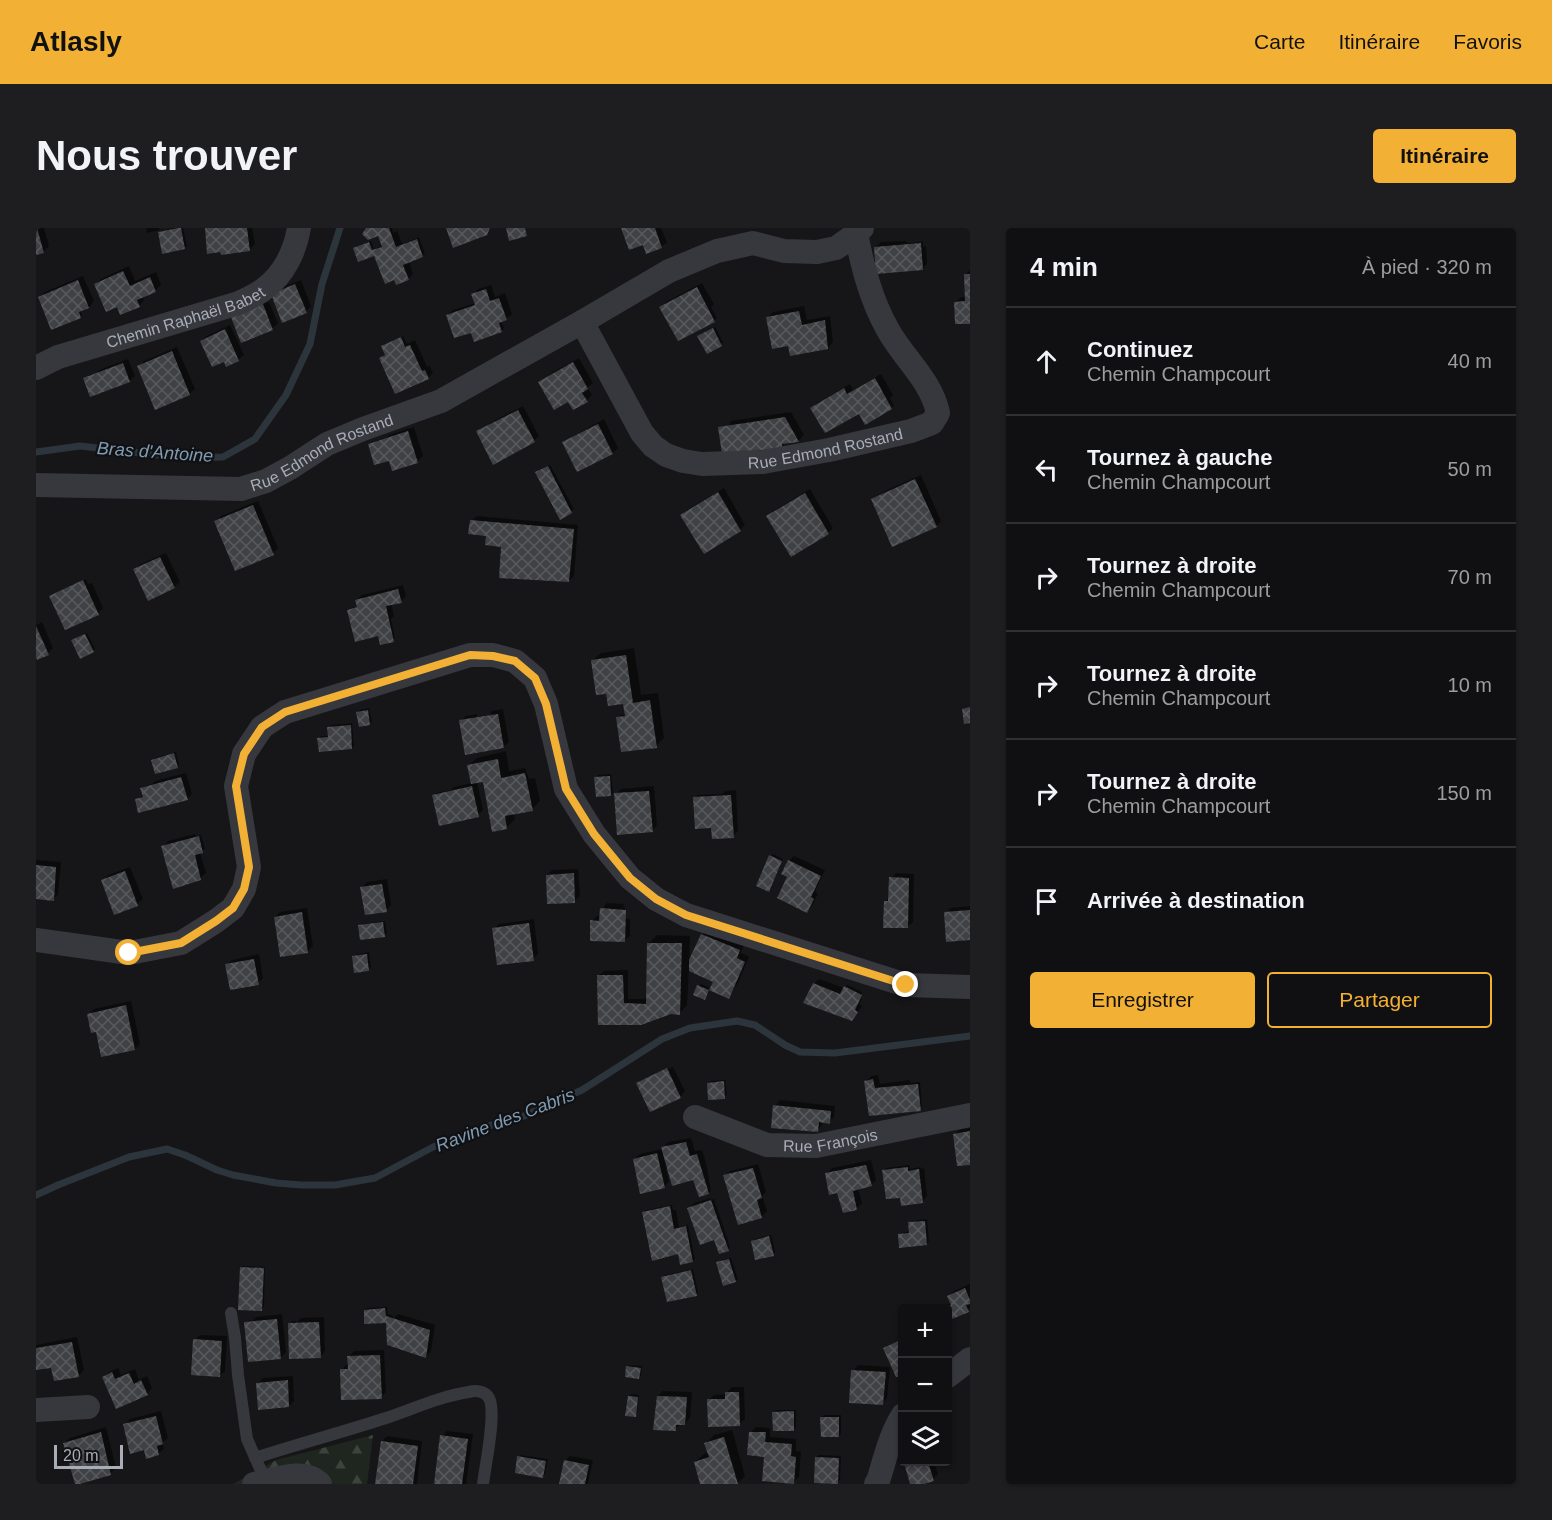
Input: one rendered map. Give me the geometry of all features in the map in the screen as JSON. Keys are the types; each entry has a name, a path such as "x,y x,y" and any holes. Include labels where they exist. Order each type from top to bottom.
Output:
{"street":[{"name":"Chemin Raphaël Babet","path":"36,368 58,357 238,303 265,289 285,267 296,244 299,228"},
{"name":"Rue Edmond Rostand","path":"36,485 241,489 266,481 327,444 441,401 669,271 717,251 753,243 784,251 816,252 836,248 859,231 863,265 872,296 889,332 930,389 938,413 932,423 830,450 764,462 702,464 683,461 666,455 653,446 642,433 582,322"},
{"path":"36,940 129,953 181,943 233,908 244,889 249,867 236,786 244,754 262,727 285,712 448,661 470,655 493,656 515,661 535,678 546,704 566,789 594,834 630,878 656,899 686,915 906,985 970,987"},
{"name":"Rue François","path":"695,1117 767,1145 816,1146 970,1115"},
{"path":"952,1373 970,1359"},
{"path":"36,1410 88,1407"},
{"path":"876,1484 898,1422"},
{"path":"260,1483 295,1475 308,1476 320,1484"}],"lane":[{"path":"231,1313 236,1338 238,1376 247,1439 255,1458 260,1483"},
{"path":"255,1458 446,1397 470,1391 482,1391 489,1397 492,1409 483,1484"}],"green space":[{"path":"373,1435 367,1484 233,1484 276,1460"}],"building":[{"path":"36,228 44,253 36,255"},
{"path":"181,228 185,249 162,254 158,232"},
{"path":"205,228 247,228 250,251 221,255 220,252 207,254"},
{"path":"366,228 389,228 396,247 417,239 423,257 403,265 409,280 396,285 394,280 385,284 374,256 358,262 353,248 369,242 372,250 382,247 378,236 368,240 362,234"},
{"path":"446,228 490,228 487,235 453,248"},
{"path":"506,228 525,228 527,236 509,241"},
{"path":"621,228 655,228 662,248 646,254 643,245 629,250"},
{"path":"921,243 923,270 876,274 874,247"},
{"path":"123,271 130,286 150,277 156,292 137,300 140,307 120,315 117,307 106,312 94,284"},
{"path":"964,274 970,274 970,324 955,324 954,302 965,301"},
{"path":"78,280 89,308 79,312 81,318 51,330 38,297"},
{"path":"295,284 307,313 282,323 271,294"},
{"path":"697,287 715,322 678,341 659,307"},
{"path":"486,289 490,301 499,298 507,320 499,323 502,332 474,342 471,333 454,338 446,315 475,305 471,294"},
{"path":"261,299 273,330 241,343 229,312"},
{"path":"799,311 802,325 825,320 828,349 790,356 788,346 772,349 766,317"},
{"path":"713,328 722,346 707,354 697,336"},
{"path":"225,329 239,361 226,367 224,362 212,367 200,341"},
{"path":"401,337 405,347 410,345 422,371 425,370 429,379 395,394 379,358 385,355 381,346"},
{"path":"172,351 190,395 155,410 137,366"},
{"path":"573,362 588,389 582,393 588,402 573,410 568,402 554,410 538,382"},
{"path":"123,363 130,382 90,397 83,378"},
{"path":"875,378 892,409 865,425 859,414 825,433 810,408 844,388 847,394"},
{"path":"518,410 535,442 493,465 476,431"},
{"path":"785,417 799,442 782,444 782,448 722,454 718,427"},
{"path":"598,424 613,454 577,472 562,442"},
{"path":"408,431 418,463 392,471 389,461 374,465 368,444"},
{"path":"548,466 572,513 560,520 535,472"},
{"path":"915,479 937,527 892,547 871,499"},
{"path":"718,492 741,531 704,554 680,515"},
{"path":"805,493 829,534 791,557 766,516"},
{"path":"253,505 274,555 235,571 214,521"},
{"path":"470,520 574,529 569,582 499,578 501,547 485,545 486,536 468,534"},
{"path":"160,557 175,588 148,601 133,569"},
{"path":"83,580 99,615 65,630 49,596"},
{"path":"398,589 402,603 386,606 394,642 380,645 378,636 355,642 347,610 357,607 355,600"},
{"path":"36,626 49,655 37,660 36,657"},
{"path":"85,634 94,652 80,659 71,640"},
{"path":"626,655 633,703 650,700 657,748 621,752 616,717 625,716 623,704 608,706 606,694 596,695 591,660"},
{"path":"970,707 970,723 964,724 962,709"},
{"path":"368,710 370,725 359,727 356,712"},
{"path":"498,714 504,748 465,755 459,720"},
{"path":"351,725 352,749 319,752 317,738 328,737 327,727"},
{"path":"174,753 178,768 155,774 151,760"},
{"path":"498,759 501,778 525,773 533,811 505,816 507,829 492,832 483,782 471,784 467,765"},
{"path":"610,776 611,796 596,797 594,777"},
{"path":"181,777 188,800 138,813 135,799 143,797 140,788"},
{"path":"472,786 479,817 439,826 432,795"},
{"path":"649,791 653,832 617,835 614,793"},
{"path":"731,795 734,838 712,839 711,828 695,829 693,797"},
{"path":"199,836 203,853 195,855 201,880 173,889 161,846"},
{"path":"769,855 782,861 769,892 756,886"},
{"path":"788,860 821,876 811,897 814,899 807,913 777,898 787,877 781,874"},
{"path":"36,865 56,867 54,901 36,899"},
{"path":"125,871 138,906 114,915 101,880"},
{"path":"574,873 575,903 547,904 546,875"},
{"path":"889,877 909,878 908,928 883,928 884,901 888,901"},
{"path":"382,884 387,912 365,915 360,887"},
{"path":"600,908 626,910 625,942 590,941 590,920 599,921"},
{"path":"970,910 970,940 946,942 944,912"},
{"path":"302,912 308,953 280,957 274,917"},
{"path":"383,922 385,937 360,940 358,925"},
{"path":"529,923 534,961 497,965 492,928"},
{"path":"701,934 740,950 737,958 745,962 729,999 709,990 713,982 689,971 689,960"},
{"path":"647,943 682,943 680,1015 671,1014 641,1025 598,1025 597,975 623,975 624,1003 646,1004"},
{"path":"367,954 369,971 354,973 352,956"},
{"path":"254,959 259,985 230,990 225,964"},
{"path":"813,983 840,994 844,986 862,995 855,1010 858,1012 852,1021 803,1003"},
{"path":"697,985 709,990 705,1000 693,995"},
{"path":"126,1005 135,1050 101,1057 96,1032 91,1033 87,1014"},
{"path":"667,1068 681,1098 650,1112 636,1083"},
{"path":"873,1079 875,1088 918,1084 921,1111 869,1116 864,1081"},
{"path":"724,1081 725,1099 708,1100 707,1083"},
{"path":"773,1105 831,1111 830,1124 819,1122 818,1132 771,1128"},
{"path":"970,1131 970,1165 957,1166 953,1134"},
{"path":"686,1142 690,1156 697,1154 709,1194 699,1197 693,1180 672,1186 661,1147"},
{"path":"657,1153 665,1188 640,1194 633,1159"},
{"path":"866,1165 872,1186 853,1191 857,1210 843,1213 837,1193 829,1195 825,1173"},
{"path":"908,1167 908,1171 919,1169 923,1203 901,1206 900,1198 886,1199 882,1170"},
{"path":"753,1168 762,1198 757,1200 762,1218 738,1225 723,1175"},
{"path":"711,1200 729,1251 719,1254 714,1240 700,1245 687,1208"},
{"path":"670,1206 674,1229 686,1226 693,1262 680,1265 678,1254 652,1261 642,1212"},
{"path":"925,1221 927,1245 899,1248 898,1234 909,1233 908,1222"},
{"path":"769,1236 774,1256 755,1260 751,1241"},
{"path":"729,1259 736,1282 723,1286 716,1262"},
{"path":"240,1267 264,1268 262,1311 238,1310"},
{"path":"691,1270 697,1296 667,1302 661,1277"},
{"path":"965,1288 970,1300 970,1304 966,1305 969,1312 952,1319 952,1304 947,1296"},
{"path":"385,1308 386,1316 430,1330 426,1358 387,1345 386,1323 364,1324 364,1310"},
{"path":"277,1319 281,1359 248,1362 244,1322"},
{"path":"319,1322 321,1358 289,1359 288,1323"},
{"path":"193,1339 222,1341 220,1377 191,1375"},
{"path":"898,1341 898,1376 896,1377 883,1348"},
{"path":"72,1342 79,1377 54,1381 51,1368 36,1370 36,1348"},
{"path":"380,1355 382,1399 341,1400 340,1369 348,1369 347,1356"},
{"path":"626,1366 641,1368 639,1379 625,1377"},
{"path":"851,1370 886,1372 883,1405 849,1403"},
{"path":"112,1372 115,1379 129,1373 134,1384 141,1380 148,1395 116,1409 102,1377"},
{"path":"288,1380 289,1407 258,1410 256,1383"},
{"path":"725,1392 739,1392 740,1426 708,1427 707,1399 725,1399"},
{"path":"628,1396 638,1397 636,1417 625,1416"},
{"path":"657,1396 687,1397 685,1425 676,1425 676,1431 653,1430"},
{"path":"794,1411 794,1431 773,1431 772,1412"},
{"path":"156,1416 163,1444 157,1446 159,1455 146,1459 144,1450 130,1454 123,1424"},
{"path":"820,1417 839,1417 839,1437 821,1437"},
{"path":"101,1432 111,1475 75,1484 63,1443"},
{"path":"749,1432 766,1432 765,1442 792,1444 791,1456 796,1457 794,1484 762,1481 764,1457 747,1455"},
{"path":"440,1435 468,1439 462,1484 434,1484"},
{"path":"724,1437 738,1484 700,1484 694,1462 709,1457 704,1443"},
{"path":"381,1441 418,1446 413,1484 375,1484"},
{"path":"517,1456 546,1461 543,1478 515,1473"},
{"path":"815,1457 839,1458 838,1484 814,1483"},
{"path":"564,1460 589,1465 585,1484 559,1484"},
{"path":"905,1466 929,1466 934,1481 910,1484"}],"waterway":[{"name":"Bras d'Antoine","path":"36,452 80,446 184,458 223,457 255,439 286,395 310,344 322,284 340,228"},
{"name":"Ravine des Cabris","path":"36,1195 129,1157 167,1149 233,1175 276,1183 335,1185 375,1178 433,1147 505,1120 524,1116 582,1090 662,1039 690,1028 737,1021 755,1025 800,1052 835,1053 970,1036"}],"route":[{"path":"129,953 181,943 233,908 244,889 249,867 236,786 244,754 262,727 285,712 470,655 493,656 515,661 535,678 546,704 566,789 594,834 630,878 656,899 686,915 906,985"}]}
